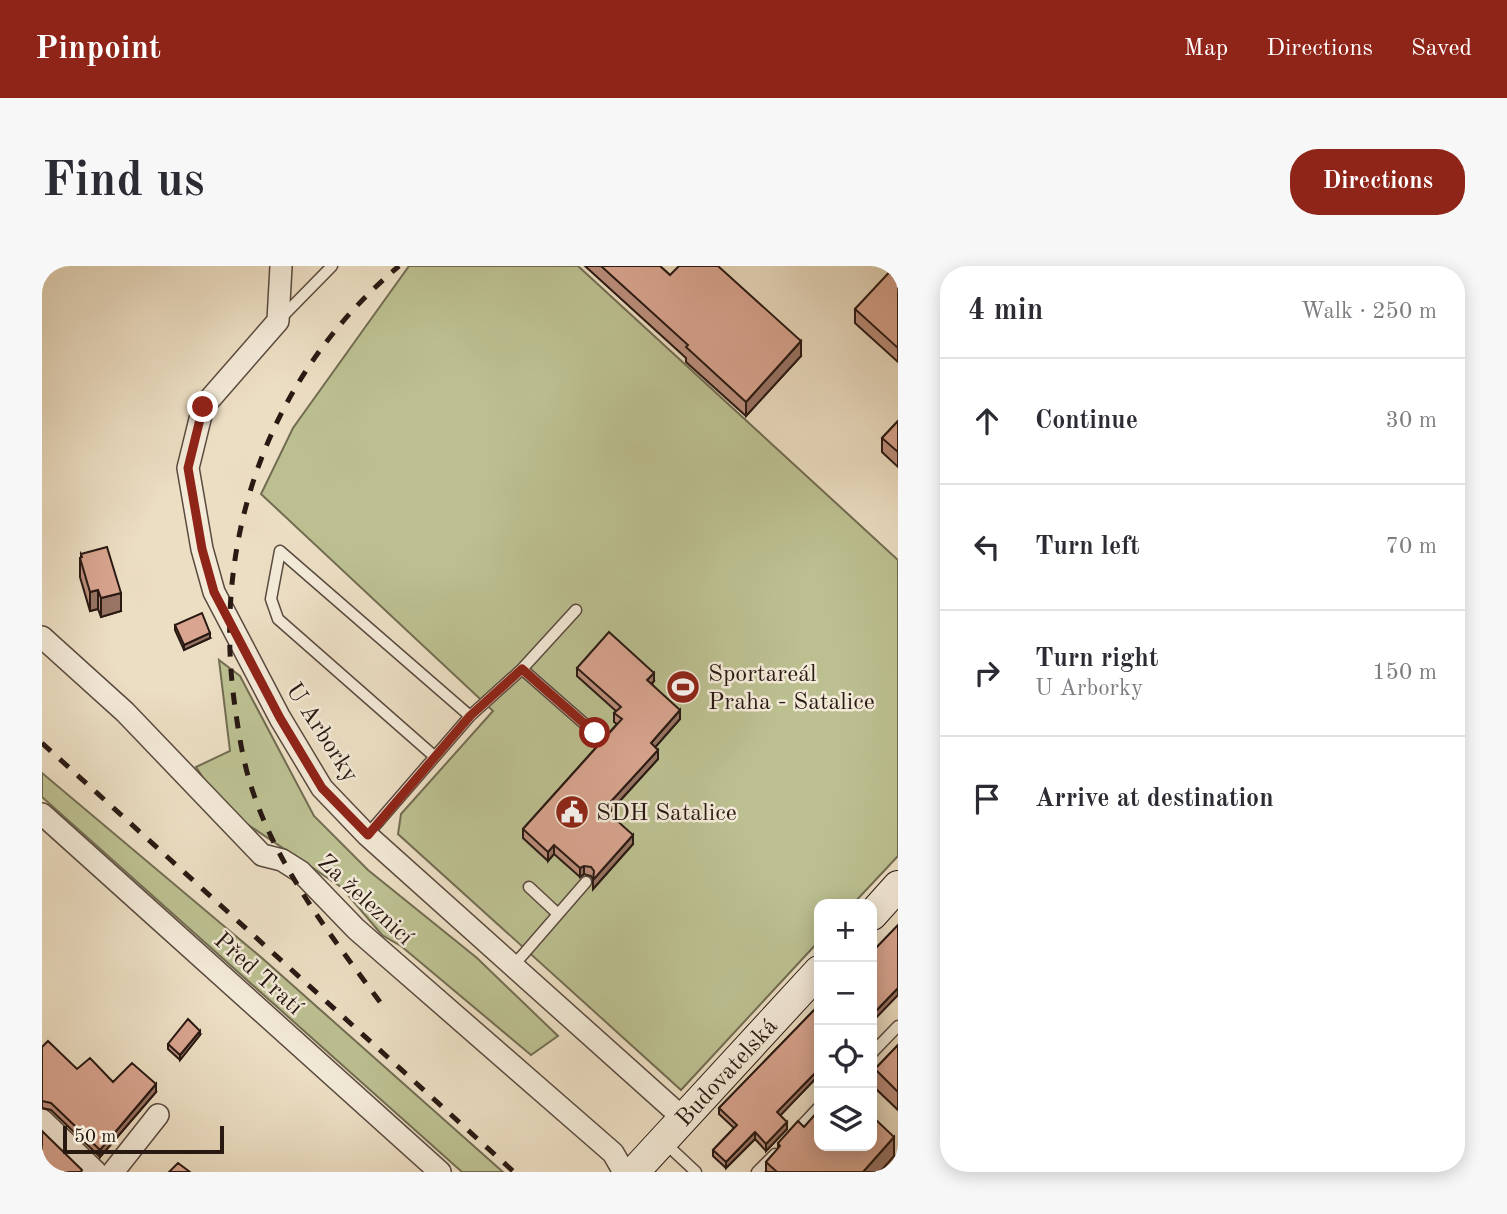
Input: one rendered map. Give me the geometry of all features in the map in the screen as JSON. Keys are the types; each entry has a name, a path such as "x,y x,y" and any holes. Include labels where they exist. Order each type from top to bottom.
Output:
{"street":[{"path":"278,321 281,266"},
{"name":"U Arborky","path":"278,321 203,407 188,468 202,549 214,592 223,612 280,718 322,788 368,835 684,1119"},
{"name":"Za železnicí","path":"42,638 125,712 262,855 282,860 301,872 356,929 613,1153 624,1172"},
{"name":"Před Tratí","path":"42,814 440,1172"},
{"path":"877,909 898,886"},
{"name":"Budovatelská","path":"634,1172 814,976"},
{"path":"113,1172 158,1115"},
{"path":"42,1120 96,1172"}],"lane":[{"path":"278,321 332,266"},
{"path":"434,756 278,619 271,599 279,551 470,716"},
{"path":"368,835 470,716 522,669 576,610"},
{"path":"522,669 595,733"},
{"path":"514,965 586,882"},
{"path":"529,887 558,914"},
{"path":"877,1048 898,1026"},
{"path":"757,1172 814,1112"},
{"path":"663,1141 696,1172"}],"green space":[{"name":"Sportareál Praha - Satalice","path":"409,266 578,266 898,560 898,856 858,899 814,899 814,946 681,1090 398,834 401,814 493,711 261,494 293,428"},
{"path":"219,660 240,676 314,816 368,870 477,958 558,1036 531,1055 401,946 382,935 341,887 223,808 196,767 230,751"},
{"path":"42,773 262,958 503,1172 462,1172 42,797"}],"building":[{"path":"601,266 660,266 670,275 679,266 718,266 801,341 746,402"},
{"path":"895,266 898,266 898,348 855,309"},
{"path":"898,421 898,452 882,438"},
{"path":"107,547 121,593 101,598 98,590 90,592 80,558 81,554"},
{"path":"202,613 210,633 184,645 175,625"},
{"path":"609,632 654,673 647,680 680,710 651,743 658,750 604,809 633,835 593,880 594,871 591,867 580,868 554,845 548,852 523,829 622,719 614,713 621,707 577,668"},
{"path":"898,925 898,988 877,1010 877,962 877,947"},
{"path":"814,1010 814,1074 777,1112 787,1122 766,1144 755,1132 726,1162 713,1150 737,1125 719,1108"},
{"path":"188,1019 200,1031 180,1055 168,1044"},
{"path":"48,1041 77,1069 90,1058 113,1082 132,1063 156,1084 100,1150 51,1103 42,1101 42,1047"},
{"path":"898,1045 898,1092 877,1071 877,1067"},
{"path":"814,1116 814,1151 877,1151 877,1121 894,1137 863,1172 777,1172 766,1162 780,1146 778,1143 798,1121 804,1127"},
{"path":"42,1131 82,1170 81,1172 42,1172"},
{"path":"178,1163 190,1172 169,1172"}],"railway":[{"path":"380,1002 309,903 265,824 250,784 242,751 230,645 232,583 242,523 259,465 283,410 315,358 353,310 399,266"},
{"path":"42,743 514,1172"}],"place":[{"name":"Sportareál Praha - Satalice","path":"683,687"},
{"name":"SDH Satalice","path":"572,812"}],"route":[{"path":"203,407 188,468 202,549 214,592 280,718 322,788 368,835 470,716 522,669 595,733"}]}
